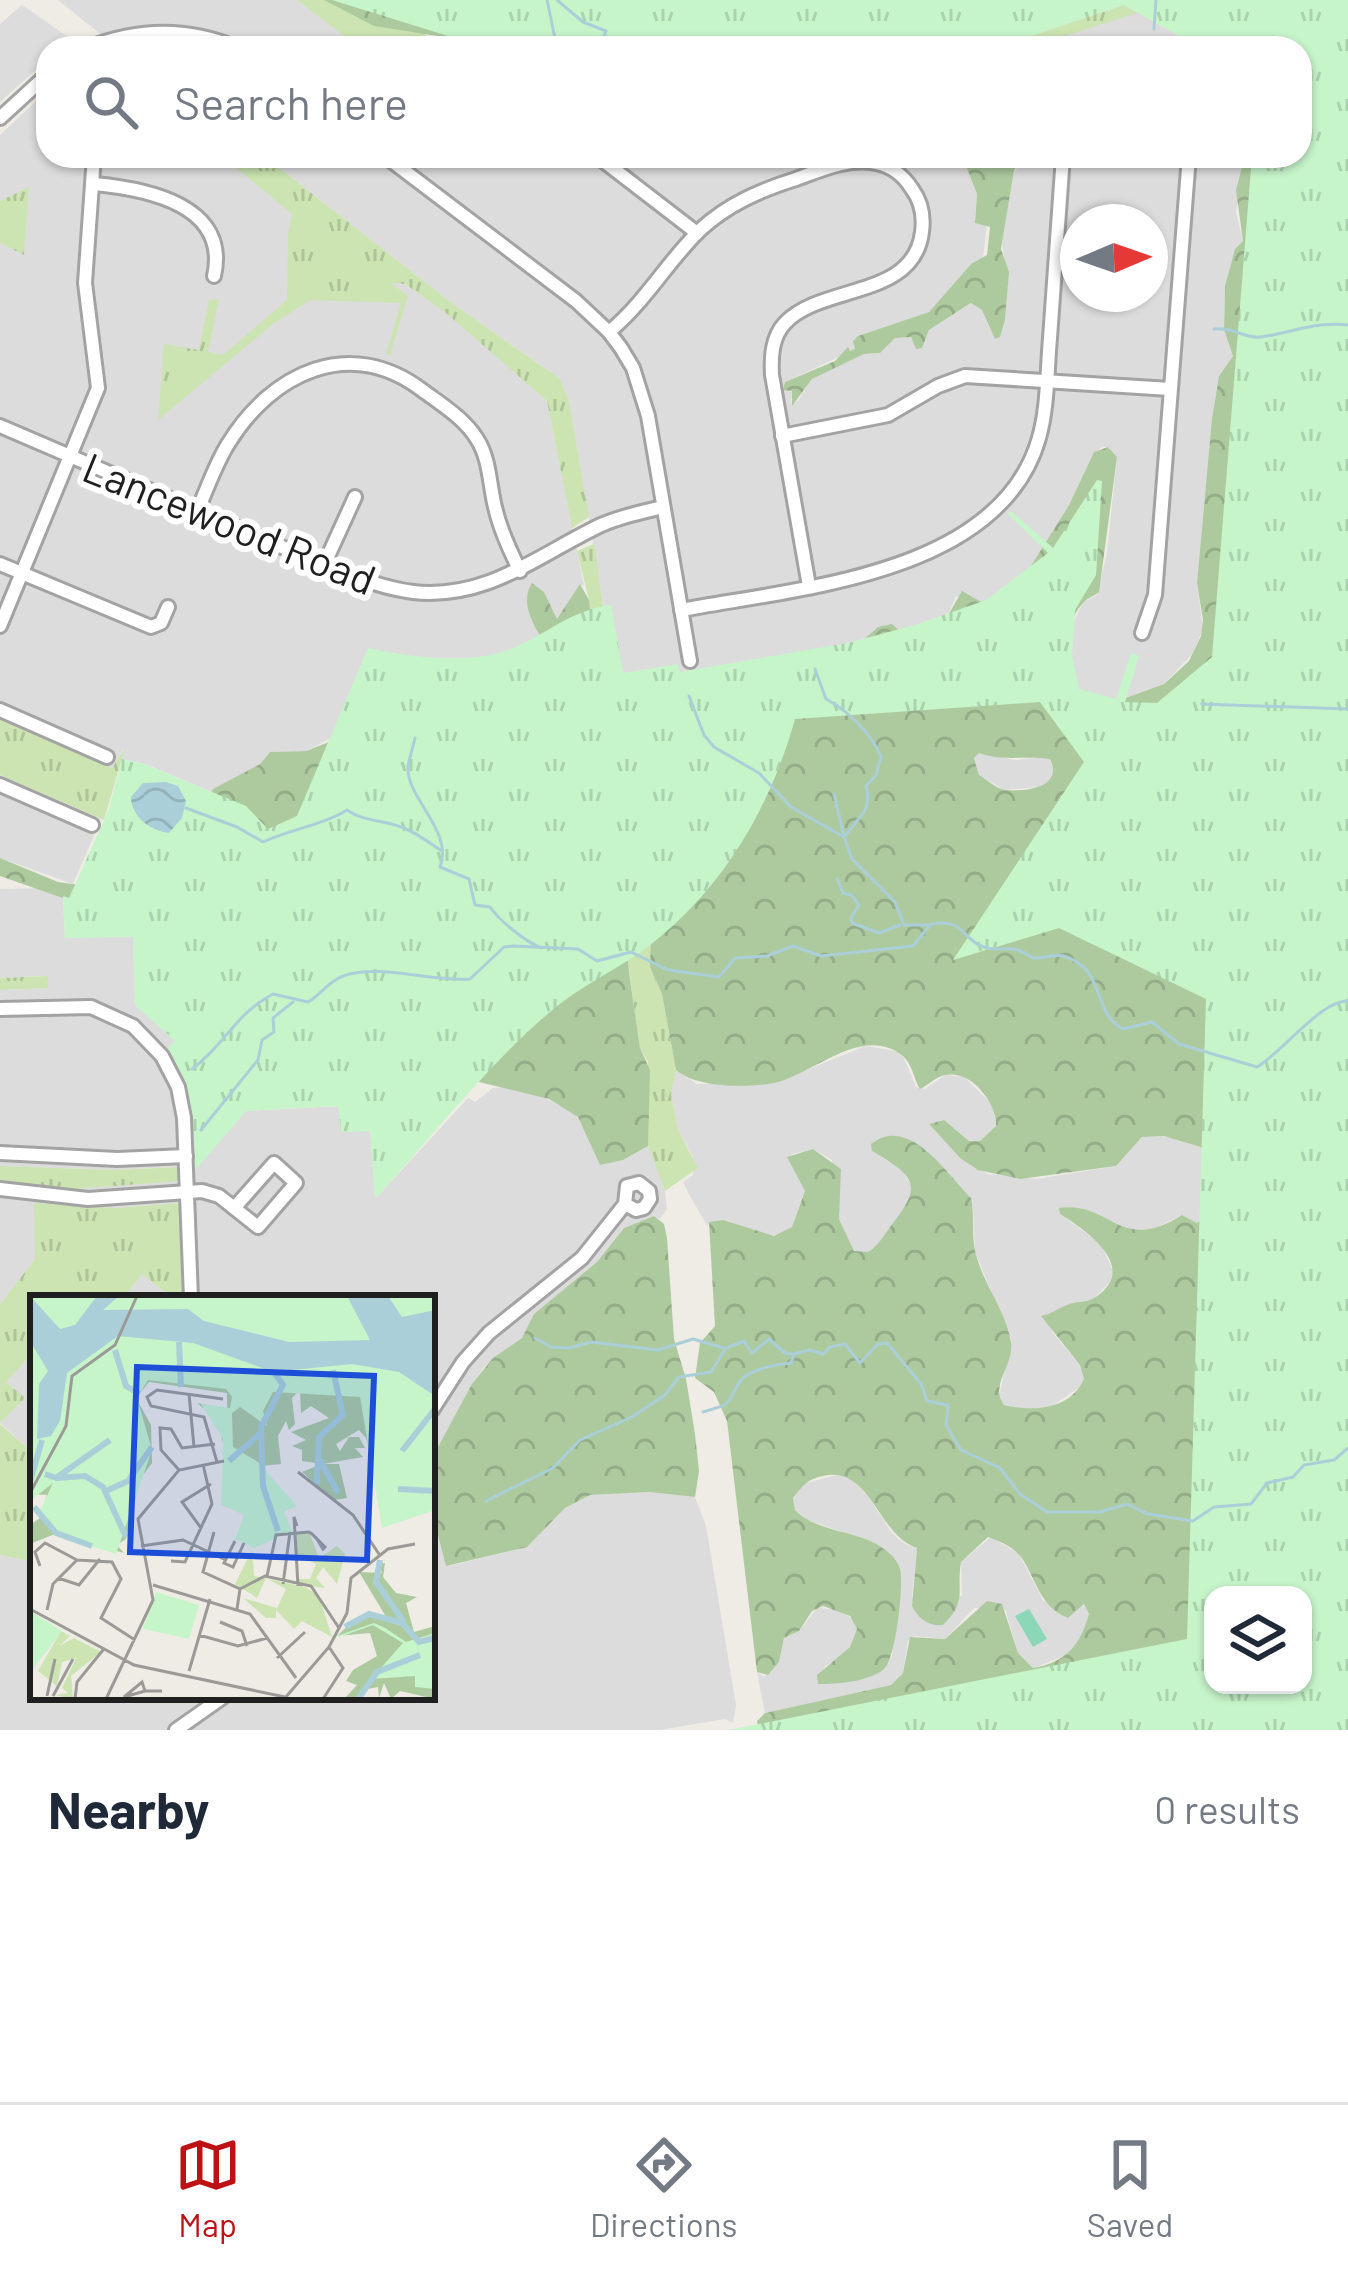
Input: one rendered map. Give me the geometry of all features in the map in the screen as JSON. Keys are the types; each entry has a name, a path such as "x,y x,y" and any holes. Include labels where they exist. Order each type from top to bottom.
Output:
{"street":[{"path":"124,36 153,32 199,36"},
{"path":"0,118 36,87"},
{"path":"0,626 99,378 85,283 94,168"},
{"path":"401,168 576,301 609,332 633,368 642,394 690,661"},
{"path":"613,168 697,233"},
{"path":"609,332 641,304 697,233 754,194 830,168"},
{"path":"809,586 771,361 776,334 811,304 884,280 907,265 921,241 923,226 917,197 889,168"},
{"path":"681,610 859,575 940,546 987,518 1006,499 1032,458 1044,412 1062,168"},
{"path":"1142,633 1155,595 1188,168"},
{"path":"94,184 154,193 202,222 217,251 214,276"},
{"path":"197,512 230,440 278,391 320,367 375,364 408,380 471,430 484,452 495,508 520,571"},
{"path":"782,436 888,416 964,376 1170,389"},
{"name":"Lancewood Road","path":"0,426 324,565 374,584 418,593 464,591 498,582 614,519 663,507"},
{"path":"324,565 355,497"},
{"path":"0,564 151,627 160,623 168,607"},
{"path":"0,607 20,573"},
{"path":"0,710 107,757"},
{"path":"0,784 92,825"},
{"path":"0,1009 91,1007 133,1026 162,1056 174,1077 184,1118 191,1295"},
{"path":"0,1154 117,1159 186,1156"},
{"path":"0,1189 88,1199 212,1193 258,1227 296,1183 274,1163 236,1207"},
{"path":"435,1405 489,1333 582,1258 626,1204"},
{"path":"176,1730 219,1700"}],"shaded area":[{"path":"58,0 323,0 399,32 431,36 103,36"},
{"path":"1121,3 1186,36 1015,36"},
{"path":"22,5 67,36 36,36 36,70 0,102 0,24"},
{"path":"36,101 36,168 237,168 377,281 405,284 447,313 547,401 584,586 580,585 559,618 534,623 551,654 306,751 270,752 260,764 212,792 122,759 124,748 113,769 0,719 0,243 23,254 29,188 0,201 0,135"},
{"path":"279,168 967,168 977,194 975,218 987,224 983,258 971,264 929,312 858,336 856,349 785,382 783,389 792,392 791,403 798,401 812,378 864,354 880,353 895,338 910,337 922,348 929,330 972,303 982,310 995,339 1005,320 1008,281 1002,244 1011,178 1017,168 1243,168 1236,212 1243,241 1235,249 1225,287 1224,330 1233,356 1219,376 1212,418 1197,583 1203,629 1193,653 1164,684 1098,708 1083,698 1067,673 1072,626 1083,602 1097,595 1107,553 1117,457 1108,447 1092,456 1069,505 1024,577 983,603 956,596 947,617 861,642 812,669 622,678 610,644 569,401 560,379 449,301"},
{"path":"979,753 1015,760 1043,757 1050,759 1055,772 1040,787 1004,790 979,775 974,758"},
{"path":"0,775 101,819 73,884 0,858"},
{"path":"46,888 63,896 65,938 133,936 135,1005 176,1041 166,1050 184,1082 195,1168 246,1111 339,1106 370,1130 376,1198 468,1098 475,1102 493,1088 504,1087 543,1097 573,1112 586,1129 600,1165 623,1160 648,1146 664,1181 667,1209 660,1219 654,1216 624,1228 597,1262 535,1314 522,1338 483,1368 435,1453 435,1295 184,1295 181,1203 113,1208 35,1259 0,1304 0,1183 75,1189 180,1180 178,1167 0,1166 0,990 47,988 47,976 0,978 0,889"},
{"path":"866,1046 895,1051 904,1058 916,1087 925,1089 945,1075 964,1077 992,1104 996,1126 980,1141 969,1141 944,1120 929,1124 960,1158 988,1174 1037,1179 1116,1166 1142,1137 1164,1136 1217,1152 1215,1210 1197,1223 1182,1215 1137,1232 1102,1217 1060,1214 1101,1244 1113,1271 1110,1282 1093,1299 1050,1315 1052,1332 1080,1365 1084,1379 1051,1407 1025,1410 1004,1405 999,1397 1011,1340 975,1252 973,1207 960,1186 916,1143 872,1151 903,1171 913,1188 912,1198 885,1238 868,1252 859,1254 852,1248 839,1219 832,1160 813,1149 792,1154 805,1191 792,1227 779,1235 765,1235 727,1221 707,1225 690,1196 683,1182 693,1175 693,1157 678,1130 671,1094 676,1070 697,1084 774,1083"},
{"path":"142,1274 169,1295 125,1295"},
{"path":"30,1355 30,1450 0,1423 5,1382"},
{"path":"840,1474 867,1495 892,1533 917,1548 912,1597 962,1596 961,1562 991,1537 1019,1554 1043,1600 1070,1617 1080,1605 1086,1606 1089,1614 1082,1641 1069,1654 1033,1668 1018,1653 1005,1609 974,1608 945,1639 915,1636 908,1641 903,1673 891,1685 765,1713 757,1672 764,1677 779,1662 784,1638 799,1631 817,1608 839,1610 856,1622 857,1629 855,1640 840,1658 825,1666 818,1684 865,1677 883,1670 892,1657 900,1570 876,1544 808,1520 795,1510 793,1498 803,1484"},
{"path":"649,1492 695,1497 706,1526 736,1705 733,1723 725,1719 659,1730 0,1730 0,1555 30,1561 30,1700 435,1700 435,1522 449,1566 527,1547 565,1508 590,1495"}],"green space":[{"path":"297,0 332,0 426,29 425,36 344,36"},
{"path":"324,0 1348,0 1348,1730 759,1730 757,1721 765,1713 891,1685 903,1673 910,1637 945,1639 987,1601 1002,1604 1018,1653 1033,1668 1070,1650 1089,1614 1084,1604 1068,1618 1058,1613 1018,1553 988,1537 961,1562 958,1602 951,1617 943,1625 929,1623 912,1606 917,1548 892,1530 852,1481 839,1475 823,1476 799,1490 793,1498 795,1510 817,1524 879,1545 896,1560 901,1590 892,1653 876,1674 852,1682 818,1684 817,1675 850,1647 857,1629 850,1616 823,1606 812,1611 799,1631 784,1638 779,1662 768,1675 757,1672 727,1421 714,1392 695,1378 700,1343 715,1326 709,1222 723,1220 774,1236 792,1227 805,1191 787,1157 813,1149 841,1169 839,1219 854,1251 868,1252 903,1209 911,1189 905,1174 872,1151 871,1144 886,1137 913,1142 971,1198 976,1255 1011,1343 1000,1397 1004,1405 1038,1408 1070,1397 1084,1379 1080,1365 1041,1316 1094,1298 1112,1275 1105,1251 1060,1214 1059,1208 1077,1208 1129,1229 1144,1230 1182,1215 1197,1223 1215,1210 1217,1152 1164,1136 1142,1137 1116,1166 1020,1179 978,1170 929,1124 944,1120 969,1141 980,1141 996,1126 981,1090 955,1075 942,1076 920,1089 904,1057 888,1048 855,1048 774,1083 736,1086 685,1076 676,1070 662,994 650,967 682,674 861,642 878,627 892,624 907,637 947,617 962,591 983,603 1024,577 1069,505 1094,452 1108,447 1117,457 1099,592 1083,603 1069,630 1071,674 1098,708 1164,684 1189,661 1201,636 1197,583 1212,418 1219,376 1233,356 1224,330 1225,286 1235,249 1243,241 1236,190 1242,168 1312,168 1312,36 1214,36 1171,30 1121,3 1015,36 438,36 374,26","holes":["979,753 1050,759 1053,768 1048,782 1014,790 1001,789 979,775 974,758"]},
{"path":"332,0 1348,0 1348,1730 729,1730 1187,1639 1206,999 1059,928 953,960 1084,762 1040,702 795,719 757,815 700,899 649,946 574,994 527,1033 375,1199 370,1131 341,1132 338,1106 246,1111 195,1170 184,1082 166,1050 175,1041 135,1005 133,937 65,938 63,896 69,898 109,809 122,759 246,806 268,829 297,816 368,648 438,658 492,655 569,618 611,605 623,673 678,664 680,672 848,643 986,600 1048,553 1008,514 1011,511 1053,548 1097,480 1102,481 1096,575 1075,610 1072,655 1079,689 1116,699 1131,653 1139,656 1125,702 1157,703 1212,657 1251,168 1312,168 1312,36 1179,36 1124,5 1031,36 448,36"},
{"path":"1124,5 1137,13 1067,36 1031,36"},
{"path":"236,168 279,168 449,301 560,379 569,401 589,517 572,528 547,401 446,313 405,284 391,283 408,296 390,355 386,354 401,303 310,300 273,324 158,420 164,344 199,350 209,300 219,299 208,352 223,355 287,300 292,214"},
{"path":"967,168 1016,168 1001,249 1009,272 1000,337 995,339 982,310 971,303 929,330 922,348 916,349 911,337 895,338 880,353 864,354 812,379 792,406 792,391 783,390 785,382 835,361 848,347 855,349 853,341 858,336 929,312 971,264 987,255 990,227 975,223 977,194"},
{"path":"29,187 24,255 0,243 0,201"},
{"path":"594,544 651,928 650,967 662,994 676,1070 671,1094 678,1130 698,1168 665,1191 648,1146 648,1062 640,1048 630,980 589,600 577,551"},
{"path":"532,583 544,592 557,619 580,584 589,600 630,980 640,1048 650,1070 648,1146 623,1160 600,1165 578,1117 549,1099 475,1081 163,952 77,903 0,876 0,858 58,882 87,886 209,798 213,789 260,764 270,752 306,751 551,654 528,610"},
{"path":"0,719 112,768 125,748 104,820 0,775"},
{"path":"48,976 48,988 0,990 0,978"},
{"path":"0,1166 179,1167 180,1181 75,1189 0,1183"},
{"path":"34,1203 113,1208 181,1203 183,1295 169,1295 142,1274 125,1295 30,1295 30,1355 6,1382 25,1398 0,1423 0,1304 35,1259"},
{"path":"654,1216 664,1224 674,1339 695,1434 699,1471 695,1497 649,1492 590,1495 565,1508 527,1547 446,1566 435,1524 435,1452 472,1384 493,1358 522,1338 534,1314 597,1262 624,1228"},
{"path":"0,1424 30,1450 30,1561 0,1555"},
{"path":"1029,1609 1047,1639 1033,1647 1015,1616"}],"water":[{"path":"143,783 178,786 186,801 182,818 169,833 143,821 131,797"}],"waterway":[{"path":"547,0 554,36"},
{"path":"557,0 583,22 606,31 604,36"},
{"path":"1154,29 1156,0"},
{"path":"1214,329 1260,337 1348,325"},
{"path":"815,669 826,699 858,724 881,757 876,775 866,786 866,808 846,835"},
{"path":"689,696 704,735 714,747 759,773 791,807 844,837 852,859 895,902 904,925 927,925"},
{"path":"1202,704 1348,709"},
{"path":"415,738 409,779 441,841 440,867 469,879 475,905 490,907 512,930 541,948"},
{"path":"834,794 844,836"},
{"path":"186,808 263,842 347,810 406,829 442,851"},
{"path":"837,879 843,893 859,905 852,923 879,933 900,925"},
{"path":"192,1069 249,1011 273,994 308,1002 335,980 360,972 470,979 504,947 514,946 578,949 597,961 631,952 668,970 719,977 735,958 767,956 793,946 821,956 913,946 931,924 951,924 984,947 1018,950 1033,958 1063,956 1077,962 1093,980 1106,1013 1123,1029 1152,1022 1179,1044 1257,1067 1314,1017 1348,1001"},
{"path":"201,1130 258,1060 262,1040 274,1032 273,1018 293,1002"},
{"path":"535,1338 551,1347 569,1348 591,1342 658,1350 693,1339 724,1348"},
{"path":"486,1501 553,1468 580,1440 632,1417 665,1395 679,1377 711,1372 726,1348 744,1341 752,1353 769,1339 793,1354"},
{"path":"703,1412 727,1403 749,1374 791,1363 794,1354 810,1350 823,1354 845,1344 860,1363 878,1344 887,1343 921,1384 927,1401 948,1405 946,1425 961,1450 1000,1468 1020,1494 1047,1512 1100,1512 1127,1504 1148,1514 1193,1521 1214,1507 1251,1504 1267,1483 1293,1477 1304,1465 1334,1460 1348,1448"}]}
